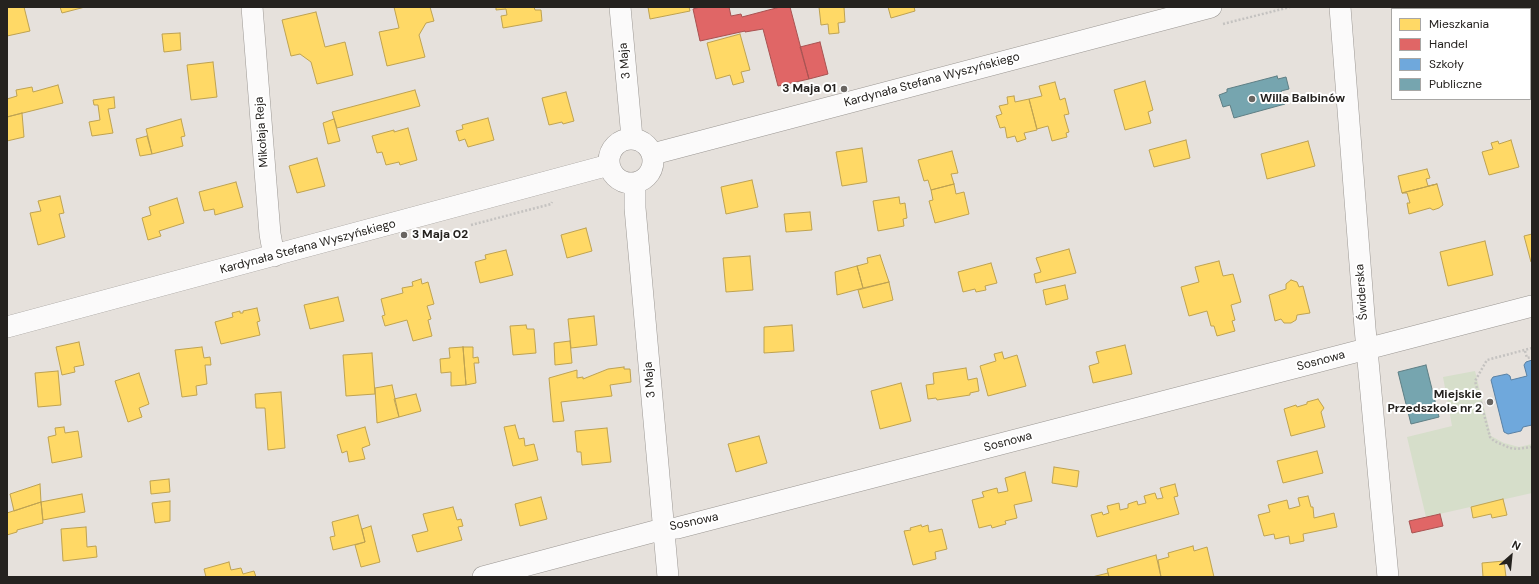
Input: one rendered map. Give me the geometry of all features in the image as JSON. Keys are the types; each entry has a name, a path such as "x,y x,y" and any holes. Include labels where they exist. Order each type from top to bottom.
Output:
{"street":[{"name":"Mikołaja Reja","path":"252,7 270,234 274,256"},
{"name":"3 Maja","path":"620,7 632,138"},
{"name":"Kardynała Stefana Wyszyńskiego","path":"653,154 1211,7"},
{"name":"Świderska","path":"1340,7 1367,349 1388,577"},
{"path":"632,138 646,144 653,154 653,164 648,176 635,183 622,181 612,172 609,165 611,151 615,146 620,141 632,138"},
{"name":"Kardynała Stefana Wyszyńskiego","path":"7,327 609,165"},
{"name":"3 Maja","path":"635,183 635,208 668,577"},
{"name":"Sosnowa","path":"483,577 663,529 677,528 1532,306"}],"path":[{"path":"1532,348 1487,360 1475,381 1490,437 1494,441 1510,448 1517,449 1532,447"},
{"path":"1525,351 1526,358 1532,357"},
{"path":"1481,404 1496,400"}],"green space":[{"path":"1475,371 1491,436 1504,443 1519,447 1532,444 1532,493 1426,517 1407,437 1452,426 1443,377"}],"building: Mieszkania":[{"path":"7,7 24,7 30,31 7,36"},
{"path":"60,7 85,7 62,13"},
{"path":"394,7 430,7 434,21 426,23 419,35 425,57 387,66 379,32 399,28"},
{"path":"496,7 534,7 535,10 541,10 542,21 503,28 501,16 507,15 506,9 496,10"},
{"path":"648,7 689,7 690,11 650,19"},
{"path":"819,7 844,7 845,22 838,23 839,33 829,34 828,24 821,25"},
{"path":"888,7 914,7 915,11 891,18"},
{"path":"316,12 325,47 345,42 353,75 317,84 311,62 300,54 291,56 282,20"},
{"path":"180,33 181,50 164,52 162,34"},
{"path":"740,34 750,70 741,72 744,82 733,85 730,75 716,79 707,43"},
{"path":"213,62 217,97 191,100 187,65"},
{"path":"1145,81 1153,110 1148,112 1151,123 1125,130 1114,90"},
{"path":"1055,82 1060,100 1065,98 1069,114 1064,115 1069,132 1066,133 1067,137 1052,141 1048,126 1037,129 1029,99 1042,96 1039,86"},
{"path":"58,85 63,103 7,117 7,99 17,96 16,90 32,87 33,92"},
{"path":"415,90 420,106 337,128 332,112"},
{"path":"566,92 574,121 563,124 562,122 549,125 542,98"},
{"path":"1014,96 1015,102 1029,99 1037,130 1024,133 1026,139 1017,142 1015,136 1007,138 1005,127 1000,128 996,116 1002,114 999,106 1008,104 1007,97"},
{"path":"114,97 115,108 108,109 113,133 92,136 89,122 100,120 98,105 94,105 93,100"},
{"path":"22,113 24,137 7,141 7,117"},
{"path":"488,118 494,140 468,147 465,139 459,141 456,131 463,129 462,125"},
{"path":"181,119 185,136 181,137 183,146 152,154 146,129"},
{"path":"334,119 340,141 328,144 323,123"},
{"path":"408,128 417,160 400,165 399,162 386,165 382,152 377,153 372,136"},
{"path":"147,136 152,154 140,156 136,139"},
{"path":"1186,140 1190,158 1154,167 1149,150"},
{"path":"1511,140 1519,167 1489,175 1482,152 1493,149 1491,143 1498,141 1499,144"},
{"path":"1308,141 1315,166 1267,179 1261,154"},
{"path":"862,148 867,182 842,186 836,152"},
{"path":"952,151 958,173 951,174 954,184 931,190 928,180 924,181 918,160"},
{"path":"317,158 325,186 297,193 289,166"},
{"path":"1427,169 1430,178 1426,179 1428,186 1437,184 1402,193 1398,176"},
{"path":"752,180 758,207 726,214 721,187"},
{"path":"236,182 243,207 215,215 214,209 204,211 199,192"},
{"path":"954,184 956,194 964,192 969,214 935,223 929,201 933,200 931,190"},
{"path":"1437,184 1443,205 1433,210 1430,208 1409,214 1407,203 1410,203 1407,193 1402,193"},
{"path":"60,196 64,213 59,214 65,237 38,245 30,213 41,211 38,201"},
{"path":"899,197 900,204 905,203 907,218 903,219 904,226 878,231 873,201"},
{"path":"177,198 184,223 159,231 161,236 148,240 142,218 151,215 149,207"},
{"path":"810,212 812,230 786,232 784,214"},
{"path":"586,228 592,251 567,258 561,235"},
{"path":"1532,234 1532,262 1531,262 1524,236"},
{"path":"1485,241 1493,275 1448,286 1440,252"},
{"path":"1069,249 1076,273 1036,283 1034,274 1041,272 1036,258"},
{"path":"506,250 513,275 480,283 475,262 486,259 485,255"},
{"path":"880,255 889,282 863,288 857,266 868,263 867,258"},
{"path":"750,256 753,290 726,292 723,258"},
{"path":"1219,261 1223,276 1233,274 1241,302 1231,305 1235,320 1232,321 1235,331 1217,336 1214,326 1211,326 1207,311 1189,316 1181,287 1199,282 1195,267"},
{"path":"991,263 997,283 985,286 986,290 976,292 975,289 963,292 958,272"},
{"path":"857,266 863,288 837,295 835,272"},
{"path":"421,279 422,284 428,282 434,304 427,306 431,319 428,320 432,336 413,341 407,320 385,326 382,316 385,315 381,299 403,293 402,288 413,286 412,282"},
{"path":"1291,280 1297,282 1299,287 1303,286 1310,313 1297,315 1296,320 1291,323 1284,323 1281,319 1275,321 1269,295 1286,289 1286,284"},
{"path":"889,282 893,300 863,308 858,290"},
{"path":"1065,285 1068,299 1046,305 1043,290"},
{"path":"338,297 344,321 310,329 304,305"},
{"path":"257,308 260,321 257,322 260,335 221,344 215,322 233,317 232,313 240,311 240,313 243,313 243,311"},
{"path":"594,316 597,345 571,348 568,319"},
{"path":"526,325 527,329 534,329 536,353 513,355 510,326"},
{"path":"792,325 794,351 764,353 764,327"},
{"path":"570,341 572,363 555,365 554,343"},
{"path":"79,342 84,365 74,367 75,372 62,375 56,347"},
{"path":"1125,345 1132,374 1093,383 1089,366 1099,363 1096,352"},
{"path":"202,347 204,358 210,357 211,365 205,365 207,384 196,386 197,395 182,397 175,350"},
{"path":"463,347 473,347 473,358 478,357 479,363 474,363 476,383 466,385"},
{"path":"463,347 466,385 451,386 451,372 441,373 440,359 450,358 449,348"},
{"path":"1002,352 1004,359 1017,355 1026,386 988,396 980,366 996,361 994,354"},
{"path":"372,353 375,394 346,396 343,355"},
{"path":"624,367 624,369 630,369 631,382 610,385 612,396 561,402 564,421 553,422 549,378 577,370 577,378 583,377 583,379 608,369"},
{"path":"966,368 968,380 977,378 979,391 970,393 970,395 937,400 936,398 928,399 926,385 934,384 933,373"},
{"path":"58,371 61,405 38,407 35,373"},
{"path":"139,373 149,404 139,408 142,417 128,422 115,381"},
{"path":"901,383 911,421 880,429 871,391"},
{"path":"392,385 399,417 377,423 375,388"},
{"path":"281,392 285,448 268,450 265,408 256,408 255,394"},
{"path":"416,394 421,411 399,417 394,399"},
{"path":"1318,399 1324,408 1321,412 1325,427 1291,436 1284,409 1296,405 1297,407"},
{"path":"515,425 519,439 524,438 525,446 534,444 538,460 513,466 504,427"},
{"path":"64,427 65,433 78,431 82,457 52,463 48,437 56,435 55,428"},
{"path":"365,427 370,445 362,448 365,459 349,462 347,451 342,453 337,435"},
{"path":"607,428 611,462 582,465 581,452 577,452 575,431"},
{"path":"759,436 767,463 736,472 728,444"},
{"path":"1317,451 1323,473 1283,483 1277,461"},
{"path":"1054,467 1079,471 1077,487 1052,483"},
{"path":"1025,472 1032,501 1014,505 1017,518 1005,521 1006,524 992,528 991,525 979,528 972,500 984,497 982,492 997,488 998,493 1008,491 1005,478"},
{"path":"169,479 170,492 151,494 150,481"},
{"path":"40,484 41,502 14,511 10,494"},
{"path":"1175,484 1178,496 1174,497 1179,514 1097,537 1091,515 1102,512 1103,515 1109,513 1107,506 1119,503 1120,510 1128,508 1128,504 1137,501 1138,505 1146,503 1144,496 1155,493 1157,499 1163,498 1160,488"},
{"path":"82,494 85,512 43,520 41,502"},
{"path":"1308,496 1311,507 1313,507 1314,518 1334,513 1337,527 1303,534 1304,541 1290,544 1289,536 1275,539 1274,534 1264,536 1258,515 1270,512 1268,505 1287,500 1289,509 1300,506 1298,498"},
{"path":"541,497 547,519 520,526 515,504"},
{"path":"1503,499 1507,515 1492,518 1491,514 1473,518 1471,507"},
{"path":"170,501 170,521 155,523 152,503"},
{"path":"41,502 43,523 17,530 17,532 7,535 7,513"},
{"path":"453,507 457,520 461,519 463,526 458,527 462,540 417,552 412,535 428,531 423,514"},
{"path":"358,515 365,542 333,550 330,537 335,536 332,522"},
{"path":"921,525 922,527 928,525 929,532 942,529 947,549 935,552 936,559 913,565 904,531 911,530 910,528"},
{"path":"371,526 380,562 361,567 355,545 365,542 362,529"},
{"path":"86,527 87,547 96,546 97,557 63,561 61,529"},
{"path":"1193,546 1194,551 1207,547 1214,577 1161,577 1158,560 1169,557 1168,553"},
{"path":"1156,555 1161,577 1109,577 1107,569"},
{"path":"1504,561 1506,577 1483,577 1482,563"},
{"path":"229,562 231,570 241,568 243,574 254,571 256,577 206,577 204,569"},
{"path":"1108,573 1109,577 1092,577"}],"building: Handel":[{"path":"700,7 729,7 731,16 741,14 742,17 780,7 790,7 809,79 778,86 763,29 745,31 700,41 693,9"},
{"path":"820,42 828,74 809,79 800,47"},
{"path":"1440,514 1443,526 1412,533 1409,521"}],"building: Szkoły":[{"path":"1532,360 1532,425 1523,427 1521,431 1508,434 1504,432 1491,380 1493,377 1507,374 1510,376 1511,380 1527,376 1524,365 1526,362"}],"building: Publiczne":[{"name":"Willa Balbinów","path":"1277,76 1278,79 1286,77 1289,89 1281,91 1285,104 1234,118 1230,105 1223,107 1219,95 1227,92 1227,89"},
{"path":"1426,365 1439,417 1411,424 1398,372"}],"place":[{"name":"3 Maja 01","path":"844,89"},
{"name":"Willa Balbinów","path":"1252,99"},
{"name":"3 Maja 02","path":"404,235"},
{"name":"Miejskie Przedszkole nr 2","path":"1490,402"}]}
